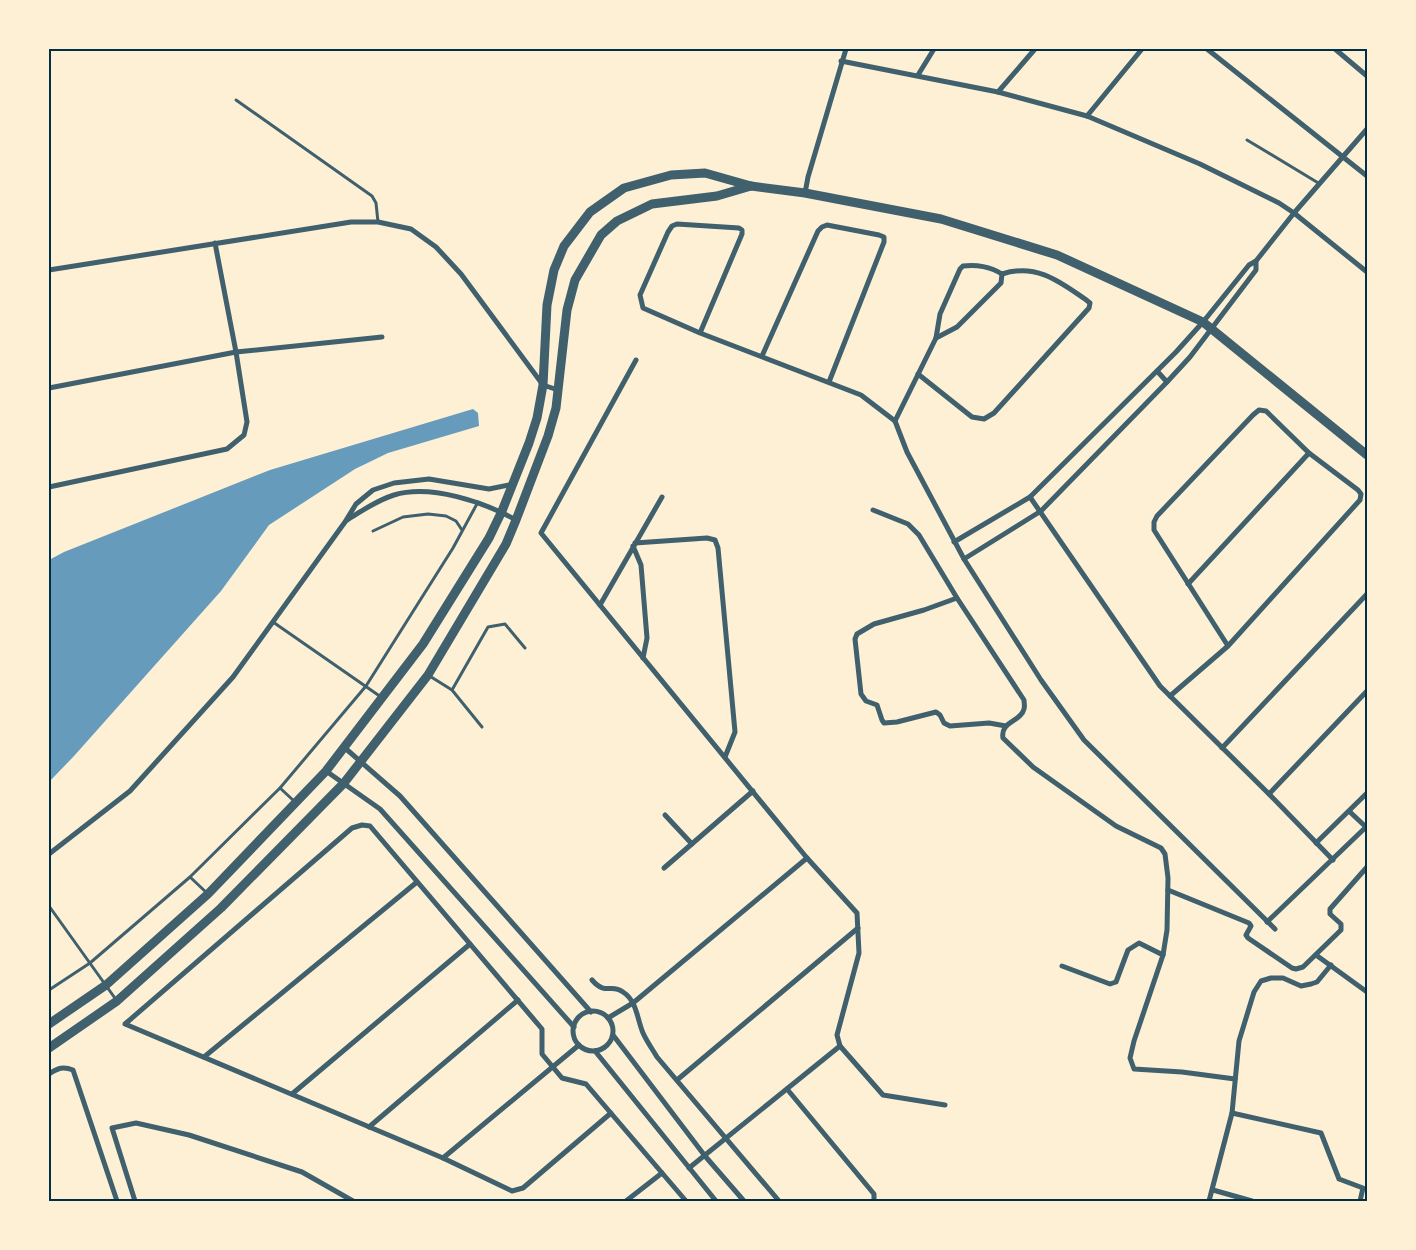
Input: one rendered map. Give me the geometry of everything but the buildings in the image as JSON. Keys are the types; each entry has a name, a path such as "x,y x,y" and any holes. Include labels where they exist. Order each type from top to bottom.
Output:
{"street":[{"path":"805,193 841,61 846,49"},
{"path":"918,75 934,49"},
{"path":"998,92 1035,49"},
{"path":"1087,116 1142,49"},
{"path":"1207,49 1367,176"},
{"path":"1335,49 1367,76"},
{"path":"841,61 998,92 1087,116 1200,164 1279,203 1367,272"},
{"path":"954,542 1030,497 1157,371 1203,322 1249,265 1256,261 1294,213 1367,129"},
{"path":"49,1024 106,985 208,894 326,772 423,644 489,538 514,484 537,418 543,385 547,305 554,270 564,246 590,212 624,188 671,175 705,173 751,186 805,193 941,219 1057,254 1203,322 1367,455"},
{"path":"49,1048 117,1001 221,908 344,783 428,675 506,544 516,520 548,436 556,408 567,310 575,280 601,235 617,221 652,204 717,196 751,186"},
{"path":"49,270 351,222 378,222 411,229 436,247 461,274 543,385 558,390"},
{"path":"700,333 742,234 742,230 739,228 677,224 672,226 640,295 643,308 700,333 861,395 895,421 908,452 964,559 1041,680 1084,740 1275,929"},
{"path":"762,356 818,231 822,227 828,225 884,237 884,242 829,382"},
{"path":"49,487 227,449 244,436 247,422 215,243"},
{"path":"964,559 1041,512 1167,382 1212,328 1256,270 1256,261"},
{"path":"895,421 918,374 936,338 940,314 963,266 969,265 993,269 1002,274 1024,270 1054,277 1090,303 1089,308 994,414 984,419 972,417 918,374"},
{"path":"936,338 957,327 1001,283 1002,274"},
{"path":"49,388 236,352 382,337"},
{"path":"636,360 541,533 807,858 857,913 859,953 836,1035 840,1046 882,1095 945,1105"},
{"path":"1157,371 1167,382"},
{"path":"1170,696 1228,646 1360,500 1361,494 1358,490 1310,452 1266,411 1259,410 1157,516 1154,522 1154,530 1228,646"},
{"path":"1188,584 1310,452"},
{"path":"49,854 130,791 233,676 345,522 356,504 373,490 394,483 429,479 489,488 514,484"},
{"path":"345,522 373,504 396,494 421,492 462,497 502,512 516,520"},
{"path":"600,605 662,497"},
{"path":"1030,497 1151,675 1333,860"},
{"path":"873,510 908,524 919,535 957,598 1024,700 1024,709 1021,715 1006,726 1002,734 1003,738 1033,766 1116,826 1161,848 1165,854 1168,890 1167,930 1163,955 1134,1041 1130,1058 1134,1069 1182,1072 1235,1079"},
{"path":"634,545 707,538 715,540 718,548 735,732 725,757"},
{"path":"634,545 641,564 648,638 643,658"},
{"path":"1222,748 1367,594"},
{"path":"957,598 924,610 874,624 856,634 861,694 866,701 877,705 884,723 936,712 944,723 950,726 989,723 1006,726"},
{"path":"1269,794 1367,691"},
{"path":"345,748 400,796 591,1012"},
{"path":"326,772 380,809 574,1027"},
{"path":"664,868 753,791"},
{"path":"1316,843 1350,812 1367,793"},
{"path":"1267,922 1367,828 1350,812"},
{"path":"666,815 692,844"},
{"path":"610,1113 523,1188 512,1191 443,1158 125,1024 356,826 370,826 542,1029 542,1054 562,1078 586,1084 686,1201"},
{"path":"608,1018 633,1003 807,858"},
{"path":"1168,890 1249,923 1251,926 1246,935 1248,938 1294,969 1303,967 1342,928 1341,924 1330,914 1330,909 1367,867"},
{"path":"204,1057 417,882"},
{"path":"677,1080 858,928"},
{"path":"1062,966 1110,984 1116,982 1128,950 1139,943 1163,955"},
{"path":"292,1094 470,944"},
{"path":"1316,955 1367,992"},
{"path":"1209,1201 1232,1113 1239,1041 1252,998 1259,984 1264,979 1283,978 1302,986 1311,984 1317,982 1331,965"},
{"path":"592,980 598,988 622,991 633,1003 644,1034 657,1057 779,1201"},
{"path":"369,1127 518,1000"},
{"path":"613,1036 606,1046 596,1051 589,1051 578,1045 573,1034 574,1027 580,1017 591,1012 603,1014 608,1018 612,1023 613,1036 704,1156 744,1201"},
{"path":"443,1158 578,1045"},
{"path":"689,1168 840,1046"},
{"path":"596,1051 716,1201"},
{"path":"49,1074 57,1068 65,1067 73,1070 117,1201"},
{"path":"787,1089 874,1194 874,1201"},
{"path":"1232,1113 1321,1134 1339,1179 1364,1188 1360,1201"},
{"path":"135,1201 112,1128 136,1124 189,1135 302,1172 352,1201"},
{"path":"626,1201 662,1173"},
{"path":"1213,1190 1252,1201"}],"lane":[{"path":"236,100 372,196 376,203 378,222"},
{"path":"1247,140 1320,184"},
{"path":"49,990 90,963 190,877 280,788 366,686 454,548 478,502"},
{"path":"373,531 403,517 428,514 446,516 456,521 462,530"},
{"path":"273,621 383,698"},
{"path":"452,690 488,627 505,624 525,648"},
{"path":"428,675 452,690 482,727"},
{"path":"280,788 295,802"},
{"path":"190,877 208,894"},
{"path":"49,906 117,1001"}],"water":[{"path":"473,409 478,413 479,426 388,453 355,469 269,525 221,591 49,782 49,560 64,552 270,470"}]}
